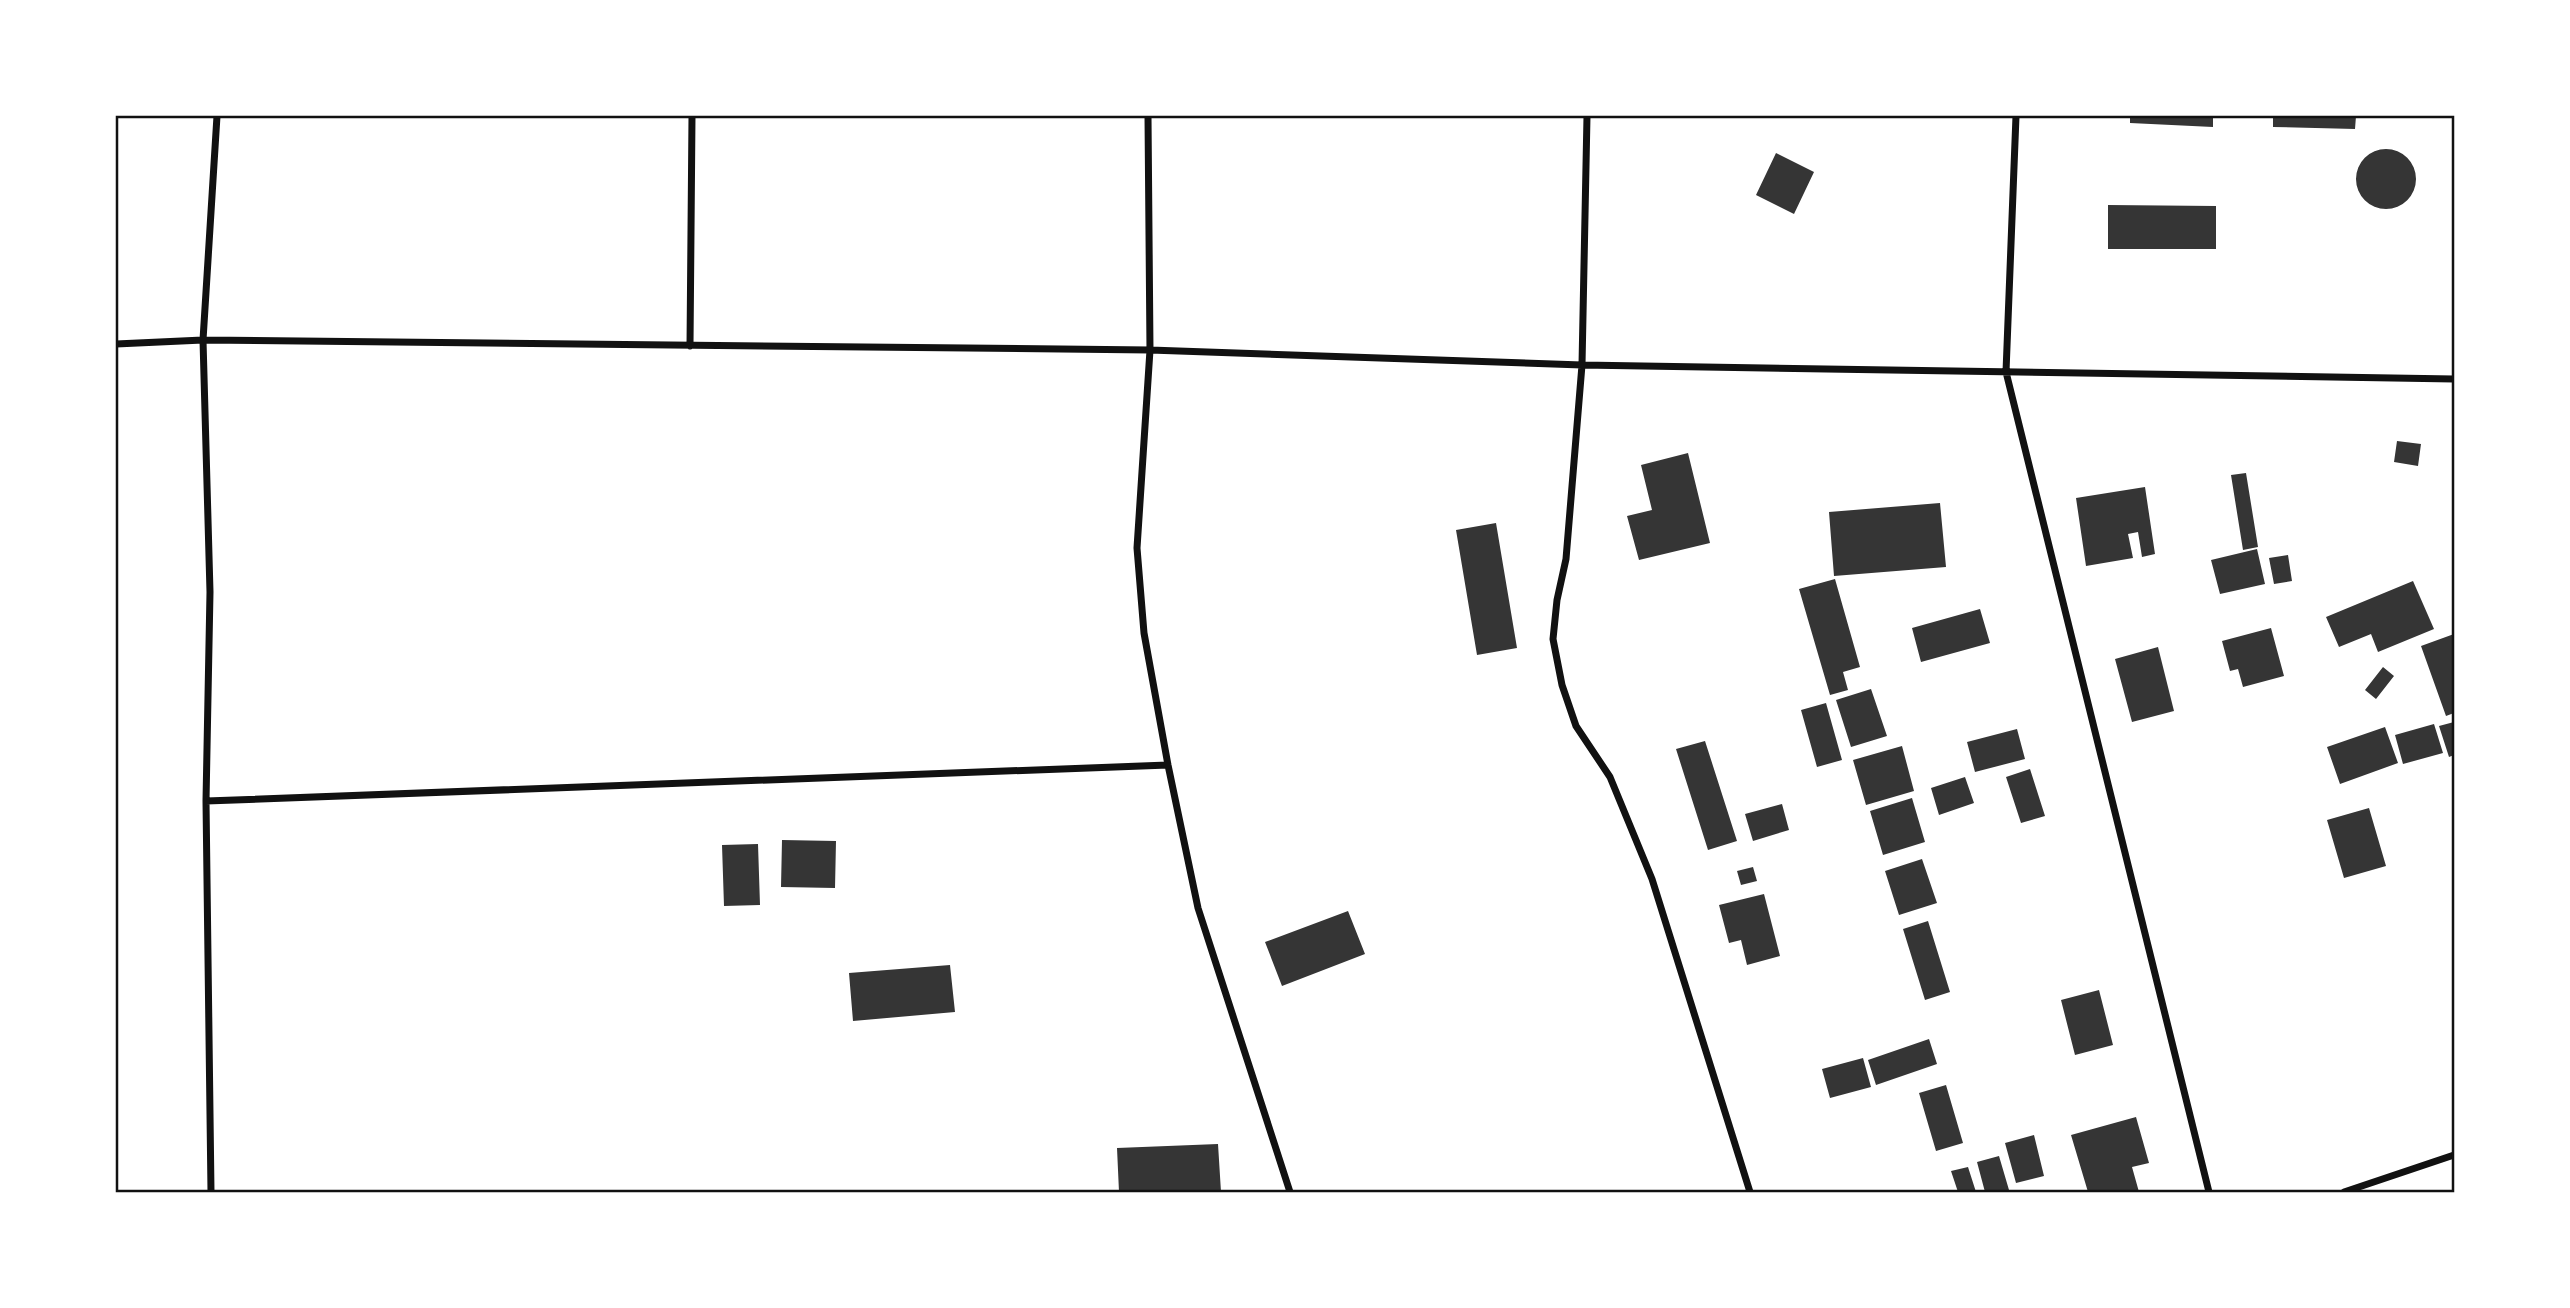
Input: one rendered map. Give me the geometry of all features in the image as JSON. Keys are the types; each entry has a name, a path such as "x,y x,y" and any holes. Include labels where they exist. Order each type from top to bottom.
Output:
{"street":[{"path":"211,1192 206,802 211,592 203,340 217,116"},
{"path":"690,346 692,116"},
{"path":"1148,116 1150,351 1137,548 1144,633 1198,908 1290,1192"},
{"path":"1587,116 1582,365 1566,559 1553,639 1562,685 1576,726 1610,777 1652,878 1750,1192"},
{"path":"2016,116 2006,372 2209,1192"},
{"path":"116,344 203,340 1150,351 1582,365 2455,379"},
{"path":"206,802 1168,765"},
{"path":"2344,1192 2455,1156"}],"building":[{"path":"2130,116 2213,116 2213,127 2130,123"},
{"path":"2273,116 2356,116 2355,129 2273,127"},
{"path":"2386,149 2407,158 2416,179 2407,200 2386,209 2365,200 2356,179 2365,158"},
{"path":"1776,153 1814,172 1794,214 1756,195"},
{"path":"2108,205 2216,206 2216,249 2108,249"},
{"path":"2397,441 2421,444 2418,466 2394,462"},
{"path":"1688,453 1710,543 1639,560 1627,516 1652,510 1641,465"},
{"path":"2246,473 2258,547 2243,550 2231,475"},
{"path":"2145,487 2155,554 2142,557 2138,532 2128,534 2133,558 2086,566 2076,498"},
{"path":"1940,503 1946,567 1834,576 1829,512"},
{"path":"1496,523 1517,648 1477,655 1456,530"},
{"path":"2257,549 2265,584 2220,594 2211,560"},
{"path":"2288,555 2292,581 2274,584 2269,558"},
{"path":"1835,579 1860,667 1843,672 1848,690 1830,695 1799,589"},
{"path":"2413,581 2434,629 2378,652 2371,634 2339,647 2326,617"},
{"path":"1980,609 1990,643 1921,662 1912,628"},
{"path":"2271,628 2284,676 2243,687 2238,669 2230,671 2222,641"},
{"path":"2454,634 2454,713 2446,716 2421,646"},
{"path":"2158,647 2174,711 2132,722 2115,659"},
{"path":"2383,667 2394,676 2376,699 2365,690"},
{"path":"1871,689 1887,736 1851,747 1836,700"},
{"path":"1826,703 1842,760 1817,767 1801,710"},
{"path":"2454,722 2454,755 2449,757 2439,726"},
{"path":"2434,724 2443,753 2403,764 2395,735"},
{"path":"2385,727 2398,763 2340,784 2327,747"},
{"path":"2017,729 2025,759 1975,772 1967,742"},
{"path":"1705,741 1737,841 1708,850 1676,749"},
{"path":"1902,746 1914,791 1866,805 1853,760"},
{"path":"2030,769 2045,816 2021,823 2006,777"},
{"path":"1965,777 1974,803 1939,815 1931,788"},
{"path":"1912,798 1925,842 1883,855 1870,811"},
{"path":"1782,804 1789,830 1753,841 1745,814"},
{"path":"2369,808 2386,866 2344,878 2327,820"},
{"path":"782,840 836,841 835,888 781,887"},
{"path":"758,844 760,905 724,906 722,845"},
{"path":"1922,859 1937,903 1899,915 1885,871"},
{"path":"1753,867 1757,881 1741,885 1737,871"},
{"path":"1764,894 1780,956 1747,965 1741,940 1729,943 1719,905"},
{"path":"1348,911 1365,954 1282,986 1265,942"},
{"path":"1928,921 1950,992 1925,1000 1903,929"},
{"path":"950,965 955,1012 853,1021 849,973"},
{"path":"2099,990 2113,1045 2075,1055 2061,1000"},
{"path":"1929,1039 1937,1064 1876,1085 1868,1060"},
{"path":"1863,1058 1871,1087 1830,1098 1822,1069"},
{"path":"1946,1085 1963,1143 1936,1151 1919,1093"},
{"path":"2136,1117 2149,1163 2132,1167 2139,1192 2088,1192 2071,1135"},
{"path":"2034,1135 2044,1176 2016,1183 2005,1143"},
{"path":"1218,1144 1221,1192 1119,1192 1117,1148"},
{"path":"1999,1156 2009,1190 1985,1192 1977,1162"},
{"path":"1968,1167 1976,1192 1958,1192 1951,1171"}]}
